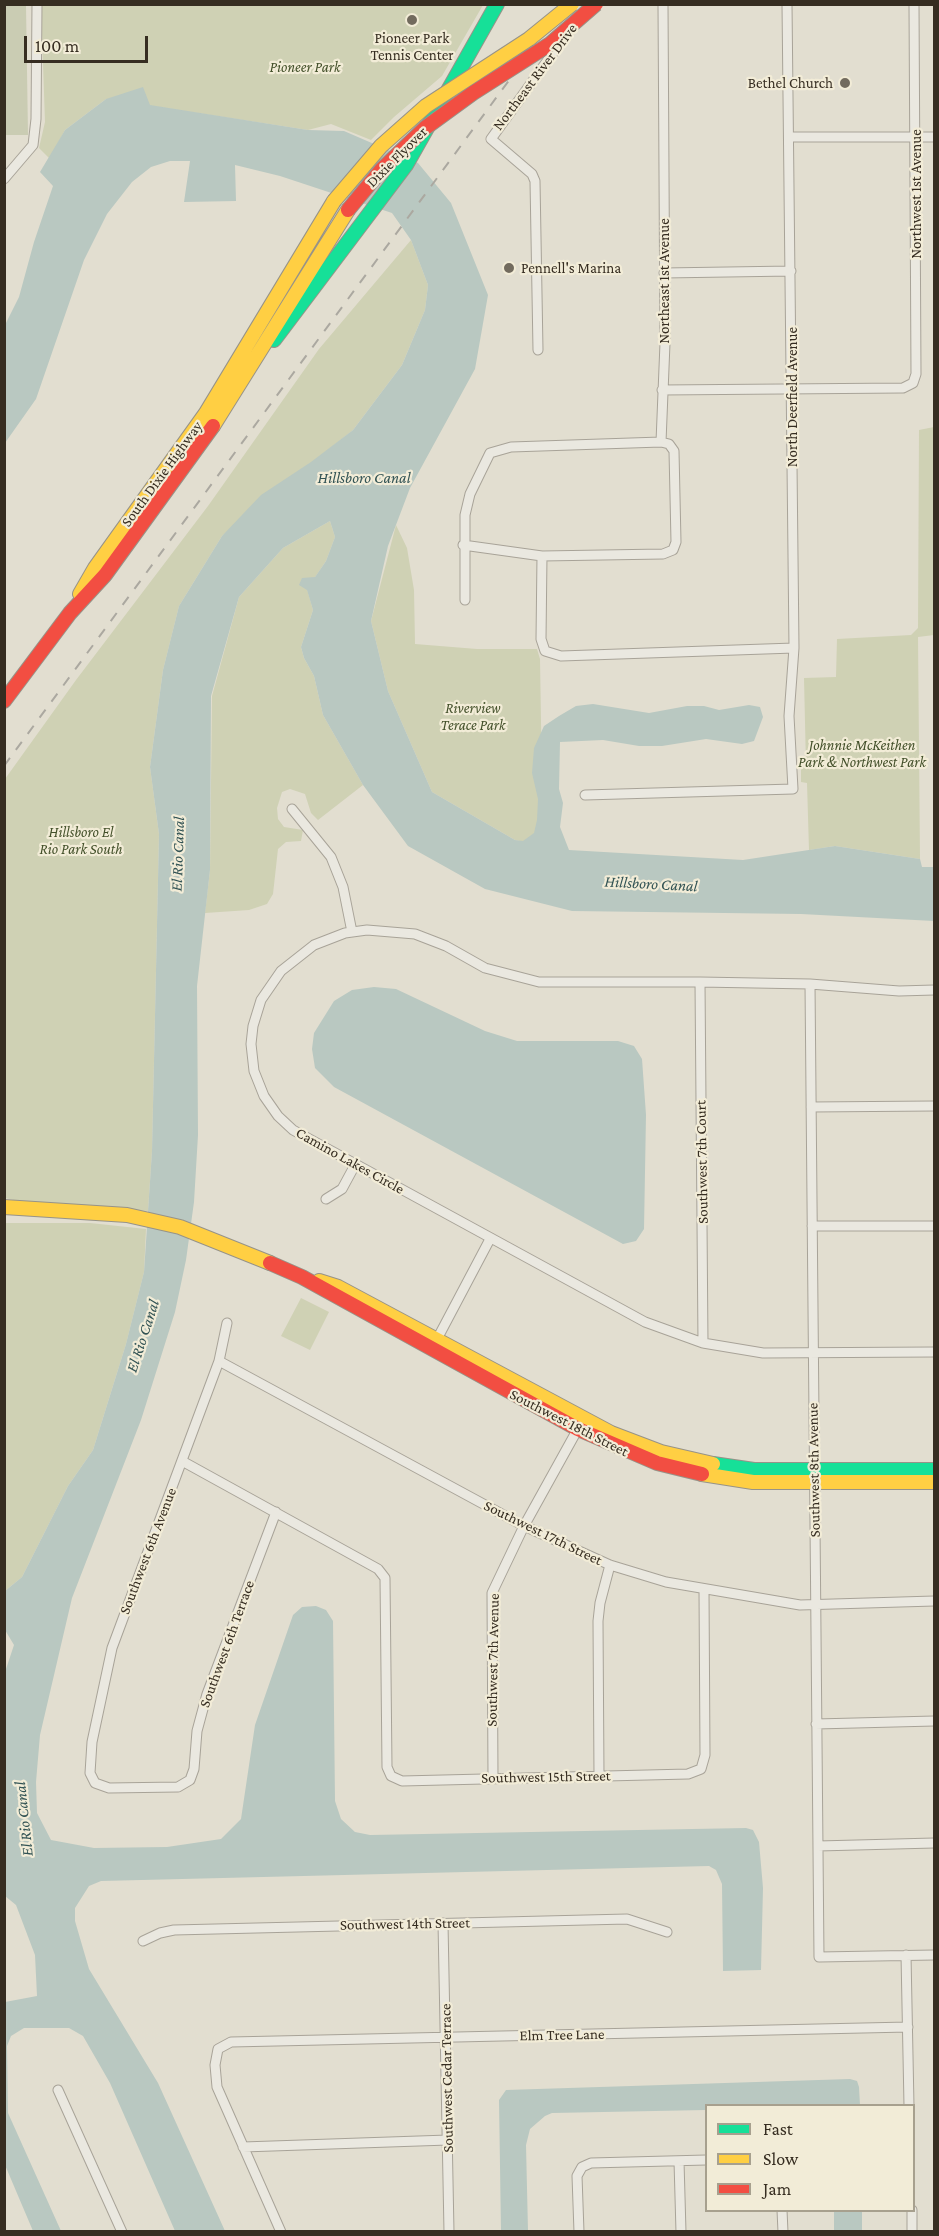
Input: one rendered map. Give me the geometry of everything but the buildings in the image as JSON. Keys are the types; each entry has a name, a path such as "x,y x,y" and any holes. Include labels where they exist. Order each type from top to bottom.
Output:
{"main road":[{"path":"255,362 287,327 415,151 497,4"},
{"name":"Dixie Flyover","path":"255,334 334,201 381,146 426,106 529,39 572,4"},
{"name":"Dixie Flyover","path":"255,362 348,210 382,169 425,128 473,93 550,44 596,4"},
{"path":"255,334 257,340 255,362"},
{"name":"South Dixie Highway","path":"70,613 95,568 200,422 255,334"},
{"name":"South Dixie Highway","path":"4,701 70,613 105,575 207,436 255,362"},
{"name":"Southwest 18th Street","path":"4,1209 127,1215 203,1234 302,1277 434,1345 636,1456 689,1472 753,1482 934,1470"},
{"name":"Southwest 18th Street","path":"814,1477 934,1482"}],"street":[{"path":"4,179 33,145 36,119 37,4"},
{"name":"Northeast River Drive","path":"538,350 535,181 532,174 491,139 548,57 590,4"},
{"name":"Northeast 1st Avenue","path":"661,441 664,273 663,4"},
{"name":"North Deerfield Avenue","path":"585,795 793,789 789,716 794,648 787,4"},
{"name":"Northwest 1st Avenue","path":"792,390 903,388 913,383 916,374 914,4"},
{"path":"789,137 934,137"},
{"path":"664,273 791,271"},
{"path":"662,390 792,390"},
{"path":"463,545 542,556 663,554 673,550 676,542 674,451 669,444 661,441 495,450 490,453 470,494 465,515 463,545 465,600"},
{"path":"542,556 544,651 561,656 794,648"},
{"path":"292,809 332,857 343,887 352,932"},
{"name":"Camino Lakes Circle","path":"934,990 899,991 810,984 539,982 485,968 446,946 415,934 383,929 352,932 314,945 281,970 267,989 257,1009 251,1044 254,1071 260,1088 278,1116 301,1135 627,1313 703,1343 763,1353 934,1352"},
{"name":"Southwest 7th Court","path":"700,982 703,1343"},
{"name":"Southwest 8th Avenue","path":"810,984 819,1957 906,1955"},
{"path":"811,1107 934,1106"},
{"path":"326,1199 342,1189 355,1165"},
{"path":"812,1226 934,1226"},
{"path":"434,1345 490,1239"},
{"name":"Southwest 6th Avenue","path":"190,1780 178,1787 109,1788 95,1783 90,1773 91,1753 103,1679 122,1618 219,1361 227,1323"},
{"name":"Southwest 17th Street","path":"219,1361 524,1526 610,1565 704,1590 816,1605 934,1602"},
{"name":"Southwest 7th Avenue","path":"493,1778 492,1593 524,1526 580,1424"},
{"path":"182,1461 276,1512"},
{"name":"Southwest 15th Street","path":"276,1512 378,1569 385,1578 387,1767 392,1776 402,1781 688,1774 701,1768 705,1755 704,1590"},
{"name":"Southwest 6th Terrace","path":"190,1780 205,1701 276,1512"},
{"path":"599,1776 598,1621 610,1565"},
{"path":"816,1725 934,1721"},
{"path":"818,1846 934,1843"},
{"name":"Southwest 14th Street","path":"143,1941 160,1933 174,1930 627,1919 667,1932"},
{"name":"Southwest Cedar Terrace","path":"443,1923 449,2232"},
{"path":"909,2104 906,1955 934,1955"},
{"name":"Elm Tree Lane","path":"243,2147 217,2087 215,2065 218,2049 231,2042 908,2027"},
{"path":"58,2090 122,2232"},
{"path":"281,2232 243,2147 448,2140"},
{"path":"579,2232 578,2176 582,2167 591,2163 705,2160"},
{"path":"680,2161 681,2232"},
{"path":"782,2212 783,2232"},
{"path":"912,2212 912,2232"}],"green space":[{"path":"5,4 26,5 28,135 5,135"},
{"name":"Pioneer Park","path":"41,5 483,5 442,76 371,140 331,124 308,130 106,99 65,130 50,159 39,148 45,122"},
{"name":"Hillsboro El Rio Park South","path":"411,240 428,285 425,310 402,365 353,430 222,536 179,606 163,670 150,767 159,834 152,1151 148,1211 26,1203 5,1198 5,779 76,680 208,506 319,349"},
{"name":"Johnnie McKeithen Park & Northwest Park","path":"934,427 934,635 918,637 920,859 835,846 809,850 807,783 801,782 801,767 806,766 804,678 836,677 837,639 911,635 918,628 919,430"},
{"path":"330,521 335,537 326,561 307,589 313,610 301,647 314,676 323,715 363,785 318,820 311,813 305,794 290,789 282,792 277,808 278,819 284,827 303,830 301,841 286,842 278,849 273,894 267,904 249,910 205,913 210,870 212,696 239,597 283,548"},
{"name":"Riverview Terace Park","path":"396,525 407,548 414,590 415,644 477,649 537,649 540,659 543,846 515,840 432,792 388,691 371,621"},
{"path":"5,1223 90,1223 146,1229 144,1272 126,1344 93,1450 68,1486 22,1577 5,1591"},
{"path":"301,1298 329,1312 310,1350 281,1336"}],"water":[{"path":"143,87 150,105 308,130 344,131 418,163 451,203 488,295 475,369 410,488 388,546 371,621 388,691 432,792 515,840 523,841 534,833 537,820 538,799 532,773 534,748 544,726 576,706 593,704 649,713 687,706 704,706 719,710 749,705 760,707 763,717 754,741 742,744 706,739 662,746 639,746 603,740 560,742 559,789 563,803 560,827 569,850 743,860 835,846 920,859 922,867 934,867 934,921 801,914 572,911 485,889 408,846 363,785 323,715 314,676 301,647 313,610 307,590 299,585 302,578 315,577 326,561 335,537 330,521 283,548 239,597 211,696 210,870 197,986 198,1135 194,1202 186,1260 175,1312 141,1420 72,1598 40,1735 36,1782 37,1813 51,1840 94,1848 167,1847 221,1839 241,1819 255,1725 293,1615 302,1607 316,1606 326,1610 333,1621 335,1801 341,1819 355,1832 370,1835 746,1828 753,1830 759,1842 763,1888 761,1970 723,1971 722,1884 716,1870 709,1866 101,1881 89,1886 75,1908 75,1921 89,1969 158,2083 225,2231 175,2231 110,2083 83,2036 69,2028 24,2028 11,2036 7,2046 8,2113 61,2231 33,2231 5,2165 5,2002 37,1996 35,1955 16,1905 5,1896 4,1675 14,1645 5,1630 5,1591 22,1577 68,1486 93,1450 126,1344 144,1272 152,1151 159,834 150,767 163,670 179,606 222,536 261,495 311,462 353,430 402,365 425,310 428,285 411,240 392,213 280,176 235,165 236,201 184,202 190,161 170,161 151,167 132,182 107,214 84,260 36,399 5,443 5,325 19,297 53,186 40,172 65,130 106,99"},
{"path":"374,987 396,989 485,1031 517,1041 618,1041 634,1046 642,1059 646,1115 644,1229 636,1241 623,1244 334,1087 315,1068 312,1049 314,1033 334,1001 352,990"},
{"path":"850,2079 857,2081 860,2104 705,2104 705,2110 552,2113 530,2129 526,2145 528,2231 501,2231 499,2100 506,2090"},
{"path":"834,2212 862,2212 862,2231 834,2231"}],"railway":[{"path":"4,766 524,60 558,4"}],"traffic: fast":[{"path":"274,340 406,165 497,4"},
{"path":"713,1464 754,1470 934,1470"}],"traffic: slow":[{"path":"334,201 381,146 426,106 529,39 572,4"},
{"path":"80,594 95,568 206,413 334,201"},
{"path":"213,426 348,210"},
{"path":"4,1207 127,1215 180,1227 270,1263"},
{"path":"319,1281 338,1287 611,1433 661,1452 713,1464"},
{"path":"702,1474 753,1482 934,1482"}],"traffic: jam":[{"path":"348,210 382,169 425,128 473,93 550,44 596,4"},
{"path":"4,701 70,613 105,575 213,426"},
{"path":"270,1263 302,1277 578,1429 657,1463 702,1474"}],"place":[{"name":"Pioneer Park Tennis Center","path":"412,20"},
{"name":"Bethel Church","path":"845,83"},
{"name":"Pennell's Marina","path":"509,268"}],"water label":[{"name":"Hillsboro Canal","path":"364,478"},
{"name":"El Rio Canal","path":"178,854"},
{"name":"Hillsboro Canal","path":"651,884"},
{"name":"El Rio Canal","path":"143,1336"},
{"name":"El Rio Canal","path":"24,1819"}]}
